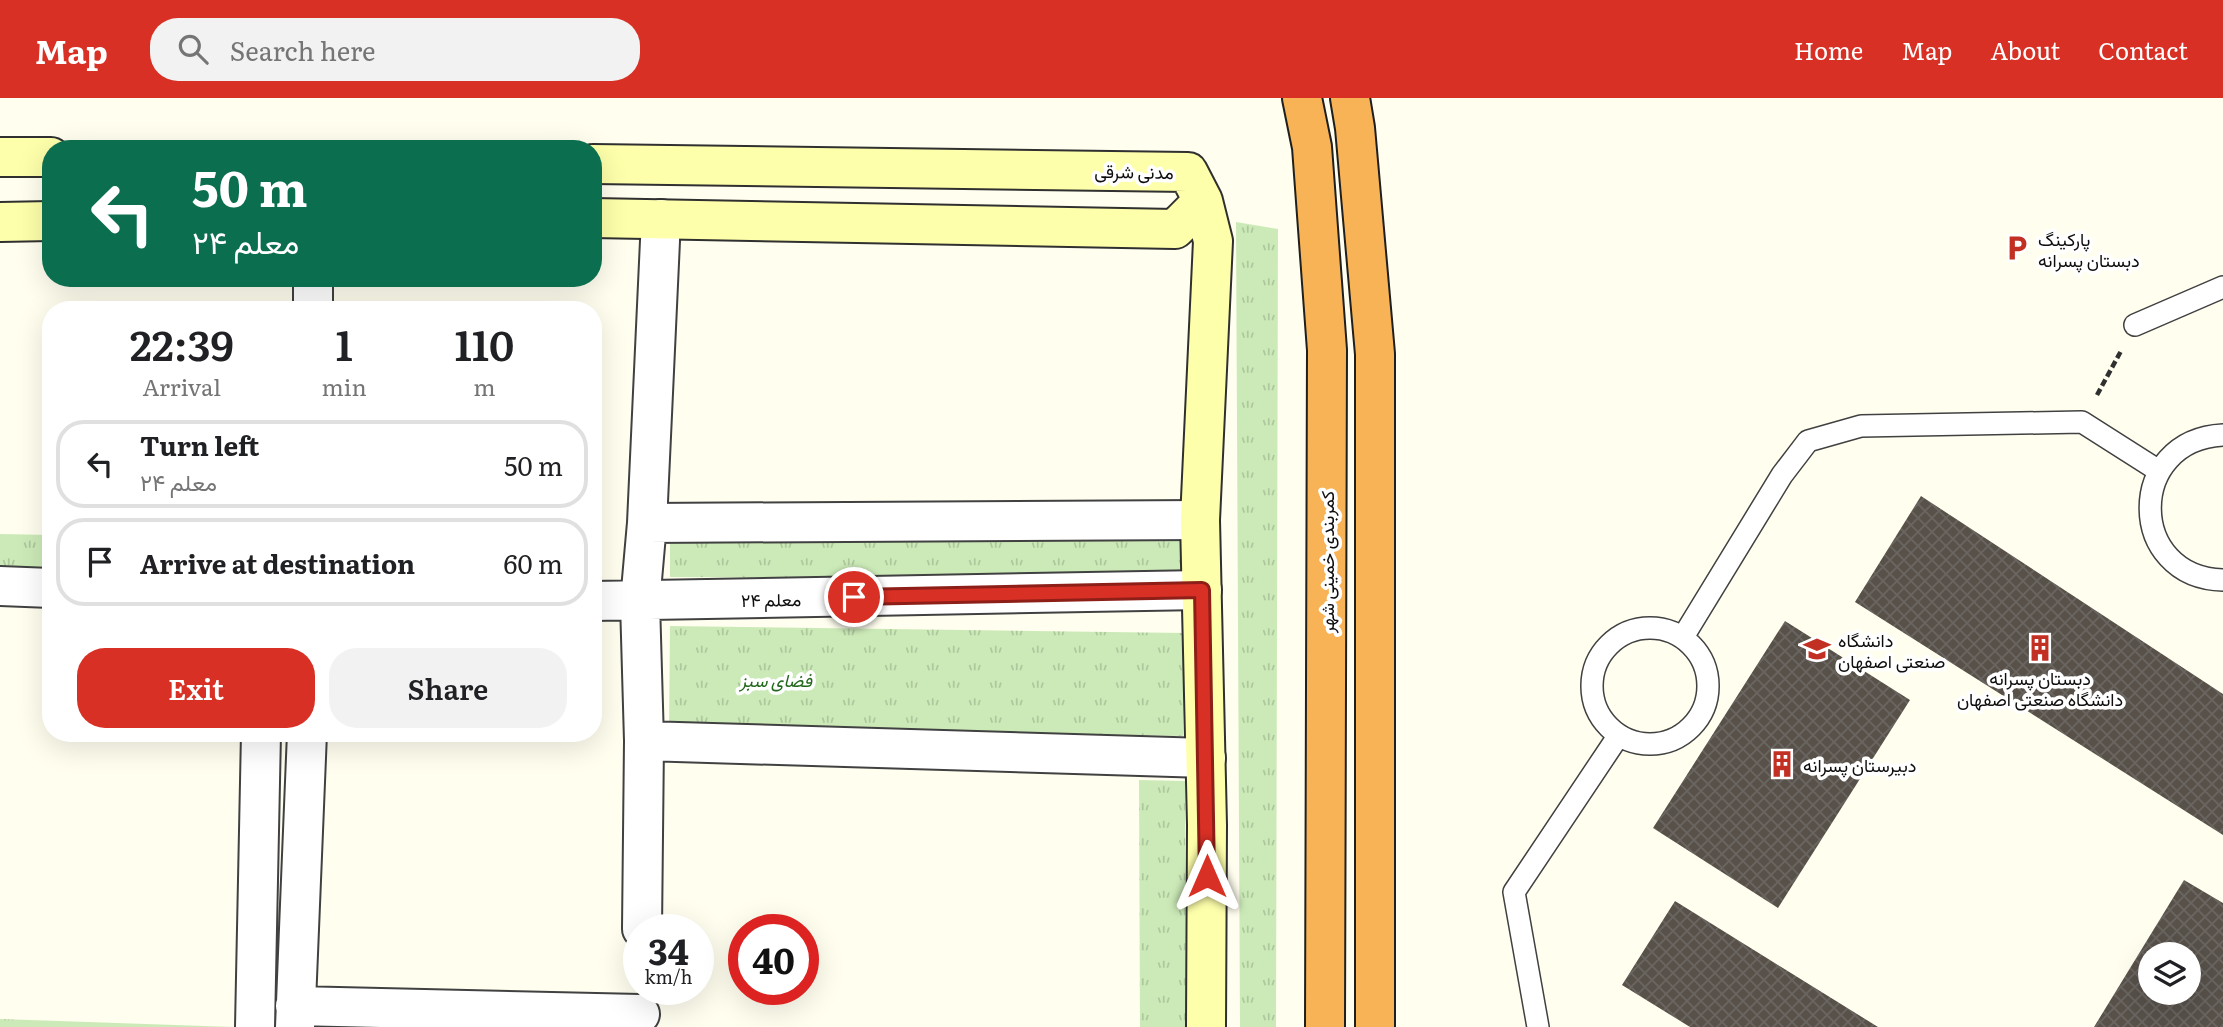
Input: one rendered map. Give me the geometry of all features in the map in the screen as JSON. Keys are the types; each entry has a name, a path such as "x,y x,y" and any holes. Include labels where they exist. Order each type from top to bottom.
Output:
{"highway":[{"name":"کمربندی خمینی شهر","path":"1302,98 1312,148 1327,350 1325,1027"},
{"path":"1350,98 1356,128 1375,354 1375,1027"}],"street":[{"path":"0,157 42,157"},
{"name":"مدنی شرقی","path":"602,164 1188,172 1203,201"},
{"path":"602,218 1175,229 1203,201"},
{"path":"1203,201 1213,241 1200,520 1206,758 1206,1027"},
{"path":"642,914 644,741 640,602 647,523 662,219"},
{"path":"0,222 42,221"},
{"path":"647,523 1200,520"},
{"path":"0,586 42,588"},
{"name":"معلم ۲۴","path":"602,601 1202,590"},
{"path":"644,741 1206,758"},
{"path":"255,1027 261,742"},
{"path":"307,742 295,1017 641,1010"}],"lane":[{"path":"2135,326 2223,287"},
{"path":"1683,637 1782,475 1808,441 1861,426 2082,422 2158,471"},
{"path":"2223,435 2196,439 2175,452 2158,471 2150,493 2149,516 2155,538 2169,557 2187,572 2208,580 2223,580"},
{"path":"1647,627 1666,629 1683,637 1697,651 1706,669 1709,689 1704,709 1693,725 1677,738 1668,741 1638,743 1619,735 1605,723 1596,707 1592,689 1594,671 1601,654 1614,640 1630,631 1647,627"},
{"path":"1538,1027 1514,892 1619,735"}],"path":[{"path":"2082,422 2135,326"}],"green space":[{"path":"1236,222 1278,229 1276,1027 1240,1027"},
{"path":"670,531 1187,535 1187,580 670,577"},
{"path":"0,534 42,535 42,574 0,573"},
{"name":"فضای سبز","path":"670,626 1184,633 1183,736 669,729"},
{"path":"1139,780 1185,781 1186,1027 1140,1027"},
{"path":"0,1019 234,1027 0,1027"}],"building":[{"name":"دبستان پسرانه دانشگاه صنعتی اصفهان","path":"1921,496 2223,694 2223,835 1855,602"},
{"name":"دبیرستان پسرانه","path":"1785,621 1910,700 1778,908 1653,828"},
{"path":"2184,880 2223,903 2223,1027 2094,1027 2138,955 2138,1005 2201,1005 2201,942 2146,942"},
{"path":"1675,901 1878,1027 1690,1027 1622,985"}],"place":[{"name":"پارکینگ دبستان پسرانه","path":"2017,248"},
{"name":"دبستان پسرانه دانشگاه صنعتی اصفهان","path":"2040,648"},
{"name":"دانشگاه صنعتی اصفهان","path":"1817,649"},
{"name":"دبیرستان پسرانه","path":"1782,764"}],"route":[{"path":"854,597 1202,590 1207,876"}]}
